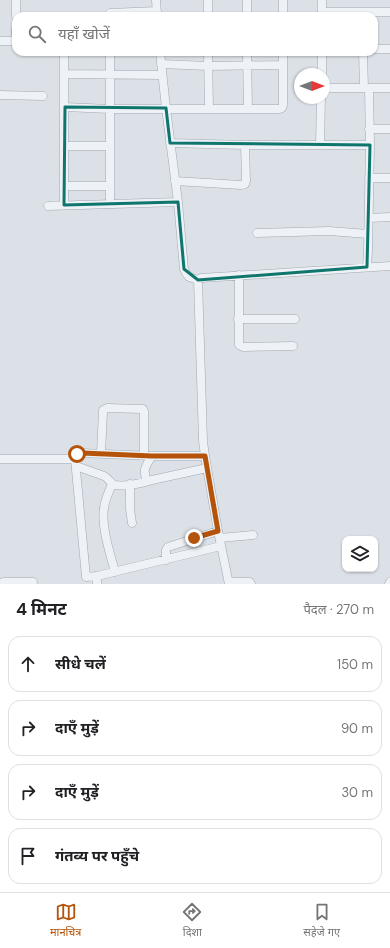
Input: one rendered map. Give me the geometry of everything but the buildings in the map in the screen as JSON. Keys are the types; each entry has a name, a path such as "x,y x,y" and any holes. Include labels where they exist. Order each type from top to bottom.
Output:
{"street":[{"path":"16,0 16,12"},
{"path":"156,0 157,12"},
{"path":"208,0 208,12"},
{"path":"247,0 247,12"},
{"path":"283,0 283,12"},
{"path":"322,0 322,12"},
{"path":"378,12 390,12"},
{"path":"0,41 12,41"},
{"path":"378,49 390,49"},
{"path":"64,56 64,206"},
{"path":"110,56 110,204"},
{"path":"160,56 178,202 184,269 189,276 198,280 201,278 239,275 390,266"},
{"path":"208,56 209,109"},
{"path":"247,56 248,109"},
{"path":"65,108 282,108 283,56"},
{"path":"322,56 322,68"},
{"path":"363,56 370,145 367,267"},
{"path":"161,64 208,66 283,65"},
{"path":"64,74 162,75"},
{"path":"330,88 390,88"},
{"path":"0,95 43,96"},
{"path":"320,145 321,104"},
{"path":"369,129 390,129"},
{"path":"170,143 245,145 370,145"},
{"path":"175,181 241,186 245,184 245,145"},
{"path":"65,146 110,146"},
{"path":"369,178 390,178"},
{"path":"64,186 110,186"},
{"path":"48,206 178,202"},
{"path":"368,218 390,218"},
{"path":"257,233 329,231 368,234"},
{"path":"239,275 239,346 293,346"},
{"path":"198,280 203,433 207,468 229,583 250,582 251,584"},
{"path":"238,319 295,319"},
{"path":"101,453 103,410 107,408 143,409 148,455 144,476 147,481"},
{"path":"205,456 101,453 79,453 75,456 86,577 97,580 115,572 221,546"},
{"path":"0,459 76,463 106,477 114,485 147,481 207,468"},
{"path":"112,484 105,502 103,517 115,572"},
{"path":"130,484 130,508 132,523"},
{"path":"166,560 166,550 168,547 219,534 253,535"},
{"path":"0,583 33,582"}],"highlighted area":[{"path":"65,107 166,108 170,143 370,145 367,267 198,280 184,269 178,202 64,205"}],"route":[{"path":"77,454 205,456 218,531 194,538"}]}
